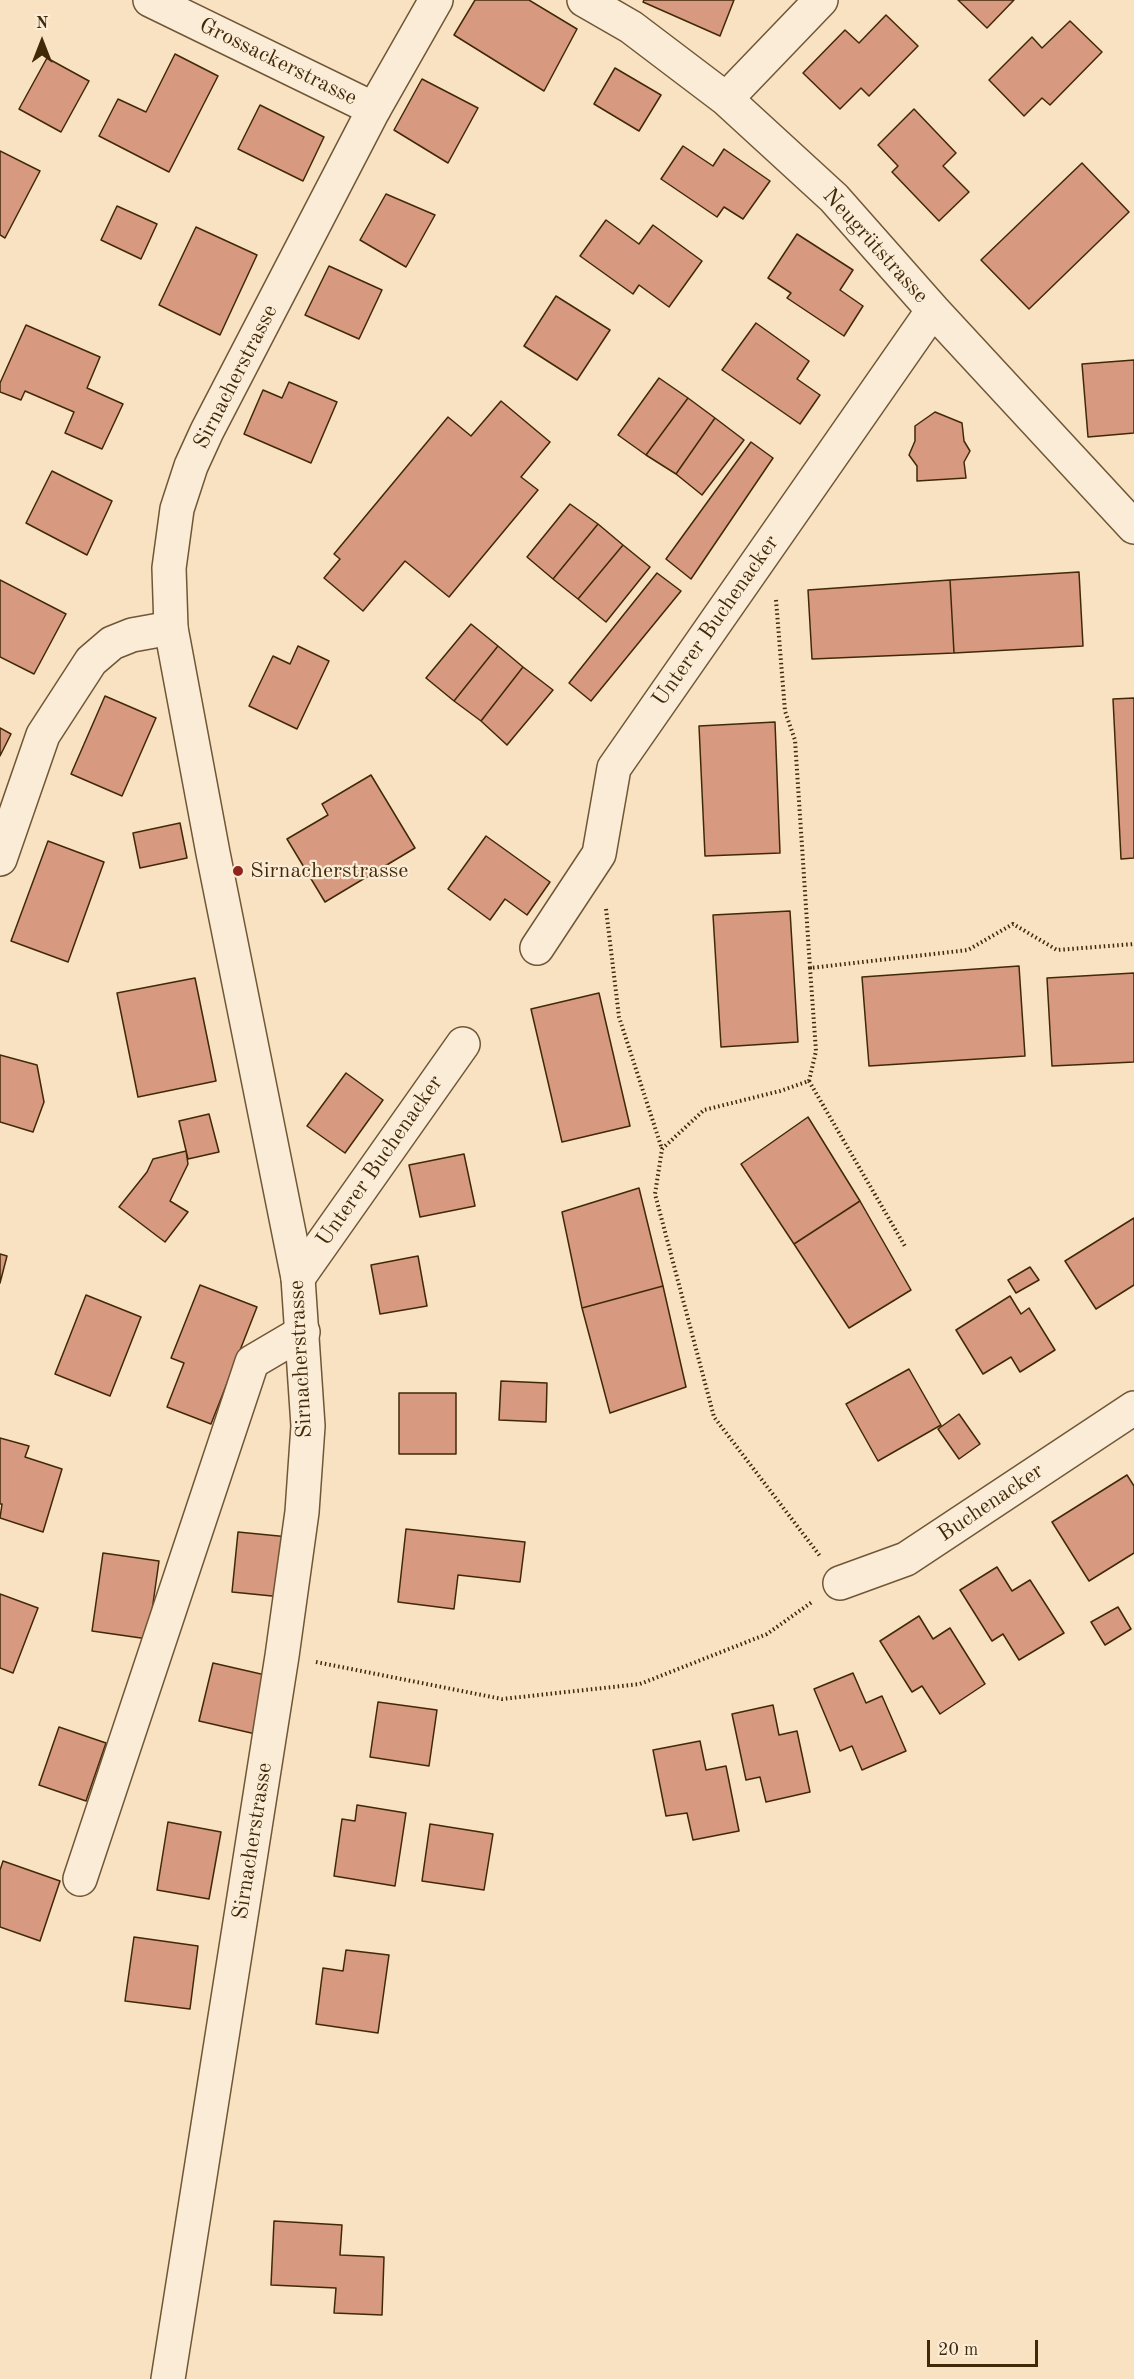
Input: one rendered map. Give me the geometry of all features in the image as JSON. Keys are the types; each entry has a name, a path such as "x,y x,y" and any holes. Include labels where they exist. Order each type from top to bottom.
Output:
{"street":[{"name":"Grossackerstrasse","path":"150,0 374,109"},
{"name":"Sirnacherstrasse","path":"171,2365 282,1656 302,1512 308,1426 298,1278 213,853 171,628 169,568 177,509 191,466 374,109 436,0"},
{"name":"Neugrütstrasse","path":"584,0 631,27 726,99 834,198 933,310 1134,527"},
{"path":"726,99 820,0"},
{"name":"Unterer Buchenacker","path":"537,948 599,854 614,768 933,310"},
{"path":"0,859 43,735 91,661 112,643 132,635 171,628"},
{"name":"Unterer Buchenacker","path":"298,1278 463,1044"},
{"path":"80,1879 252,1362 303,1332"},
{"name":"Buchenacker","path":"840,1583 906,1559 1134,1408"}],"path":[{"path":"776,598 785,711 795,740 816,1051 809,1081 906,1248"},
{"path":"282,1656 502,1699 640,1684 767,1634 840,1583 714,1417 655,1194 662,1149 619,1017 599,854"},
{"path":"810,968 968,950 1013,924 1057,950 1134,944"},
{"path":"662,1149 704,1110 780,1091 809,1081"}],"building":[{"path":"475,0 529,0 577,29 544,91 454,35"},
{"path":"644,0 734,0 720,36 643,2"},
{"path":"958,0 1014,0 987,28"},
{"path":"886,15 918,46 869,96 861,88 840,109 803,73 845,30 859,43"},
{"path":"1070,21 1102,52 1050,105 1042,98 1024,116 989,80 1032,37 1042,48"},
{"path":"175,54 218,76 169,172 99,136 118,99 146,112"},
{"path":"47,58 89,81 61,132 19,109"},
{"path":"615,68 661,95 639,131 594,104"},
{"path":"422,79 478,108 448,163 394,130"},
{"path":"260,105 324,137 303,181 238,149"},
{"path":"914,109 956,153 943,166 969,192 939,221 892,172 898,166 878,145"},
{"path":"683,146 713,166 724,149 770,181 743,219 724,207 717,217 661,179"},
{"path":"0,151 40,171 5,238 0,235"},
{"path":"1082,163 1129,212 1029,309 981,260"},
{"path":"386,194 435,215 406,267 360,240"},
{"path":"117,206 157,224 141,259 101,240"},
{"path":"606,220 639,244 653,225 702,261 669,307 639,285 633,294 580,256"},
{"path":"196,227 257,255 220,335 159,305"},
{"path":"797,234 853,270 840,290 863,306 844,336 787,298 791,293 768,278"},
{"path":"329,266 382,290 359,339 305,315"},
{"path":"556,296 610,330 577,380 524,346"},
{"path":"756,323 809,361 797,379 820,395 800,424 722,370"},
{"path":"26,325 100,357 87,388 123,404 102,449 65,433 74,412 25,391 21,400 0,392 0,383"},
{"path":"1134,360 1134,433 1088,437 1082,364"},
{"path":"659,378 688,398 646,455 618,435"},
{"path":"289,382 337,402 311,463 244,434 263,390 282,398"},
{"path":"688,398 715,418 676,474 646,455"},
{"path":"501,401 550,442 521,477 538,490 449,597 405,561 363,611 324,578 340,559 334,554 448,417 471,436"},
{"path":"935,412 962,423 964,441 970,451 964,462 966,478 917,481 917,466 909,455 915,441 915,426"},
{"path":"715,418 744,440 702,495 676,474"},
{"path":"751,442 773,458 691,579 666,559"},
{"path":"52,471 112,501 87,555 26,523"},
{"path":"570,504 598,524 553,579 527,557"},
{"path":"598,524 623,545 578,599 553,579"},
{"path":"623,545 650,567 606,622 578,599"},
{"path":"1079,572 1083,646 954,653 950,580"},
{"path":"657,573 681,591 591,701 569,683"},
{"path":"0,580 66,614 34,674 0,657"},
{"path":"950,580 954,653 812,659 808,590"},
{"path":"471,624 498,646 454,701 426,678"},
{"path":"298,646 329,661 297,729 249,706 273,656 290,664"},
{"path":"498,646 523,667 481,721 454,701"},
{"path":"523,667 553,690 507,745 481,721"},
{"path":"105,696 156,718 122,796 71,774"},
{"path":"1134,698 1134,858 1121,859 1113,699"},
{"path":"775,722 780,853 705,856 699,726"},
{"path":"0,728 11,734 0,756"},
{"path":"371,775 415,848 325,902 287,839 328,815 322,804"},
{"path":"180,823 187,858 140,868 133,833"},
{"path":"486,836 550,882 527,915 505,899 490,920 448,889"},
{"path":"48,841 104,862 68,962 11,941"},
{"path":"790,911 798,1042 721,1047 713,915"},
{"path":"1019,966 1025,1056 869,1066 862,977"},
{"path":"1134,973 1134,1062 1052,1066 1047,978"},
{"path":"195,978 216,1081 138,1097 117,993"},
{"path":"599,993 630,1126 562,1142 531,1009"},
{"path":"0,1055 37,1065 44,1102 33,1132 0,1122"},
{"path":"346,1073 383,1100 345,1153 307,1126"},
{"path":"209,1114 219,1152 188,1159 179,1121"},
{"path":"808,1117 860,1201 794,1244 741,1164"},
{"path":"186,1151 188,1164 170,1201 188,1212 165,1242 119,1207 147,1172 153,1159"},
{"path":"464,1154 475,1206 420,1217 409,1165"},
{"path":"639,1188 663,1286 582,1308 562,1212"},
{"path":"860,1201 911,1290 849,1328 794,1244"},
{"path":"1134,1218 1134,1285 1096,1309 1065,1261"},
{"path":"0,1254 7,1256 0,1283"},
{"path":"418,1256 427,1306 380,1314 371,1265"},
{"path":"1030,1267 1039,1280 1016,1293 1008,1280"},
{"path":"200,1285 257,1307 211,1424 167,1407 184,1363 171,1358"},
{"path":"663,1286 686,1387 610,1413 582,1308"},
{"path":"86,1295 141,1317 110,1396 55,1374"},
{"path":"1010,1296 1021,1314 1029,1308 1055,1350 1020,1372 1011,1357 983,1374 956,1330"},
{"path":"909,1369 941,1425 878,1461 846,1404"},
{"path":"501,1381 547,1383 546,1422 499,1420"},
{"path":"399,1393 456,1393 456,1454 399,1454"},
{"path":"959,1414 980,1444 959,1459 938,1429"},
{"path":"0,1438 29,1446 25,1457 62,1469 43,1532 0,1518 2,1504 0,1504"},
{"path":"1127,1475 1134,1486 1134,1553 1089,1581 1052,1522"},
{"path":"406,1529 525,1542 520,1582 458,1575 454,1609 398,1602"},
{"path":"238,1532 289,1537 282,1597 232,1592"},
{"path":"103,1553 159,1561 148,1639 92,1631"},
{"path":"997,1567 1012,1591 1030,1580 1064,1633 1019,1660 1003,1634 992,1641 960,1590"},
{"path":"0,1594 38,1608 13,1673 0,1668"},
{"path":"1118,1607 1131,1629 1105,1645 1091,1622"},
{"path":"919,1616 933,1639 950,1628 985,1684 940,1714 922,1686 912,1692 880,1641"},
{"path":"213,1663 274,1677 260,1735 199,1721"},
{"path":"853,1673 866,1703 882,1696 906,1751 862,1770 852,1746 840,1751 814,1689"},
{"path":"378,1702 437,1710 429,1766 370,1757"},
{"path":"773,1705 779,1735 797,1731 810,1792 766,1802 760,1777 746,1780 732,1714"},
{"path":"59,1727 106,1743 86,1801 39,1785"},
{"path":"700,1741 706,1770 726,1766 739,1831 693,1840 687,1813 666,1816 653,1750"},
{"path":"357,1805 406,1813 395,1886 334,1876 342,1819 355,1821"},
{"path":"168,1822 221,1832 209,1899 157,1890"},
{"path":"430,1824 493,1834 484,1890 422,1881"},
{"path":"3,1861 60,1881 40,1941 0,1927 0,1870"},
{"path":"134,1937 198,1946 190,2009 125,2001"},
{"path":"346,1950 389,1955 378,2033 316,2024 323,1968 343,1971"},
{"path":"274,2221 342,2225 340,2255 384,2257 382,2315 334,2313 336,2288 271,2285"}],"place":[{"name":"Sirnacherstrasse","path":"238,871"}]}
